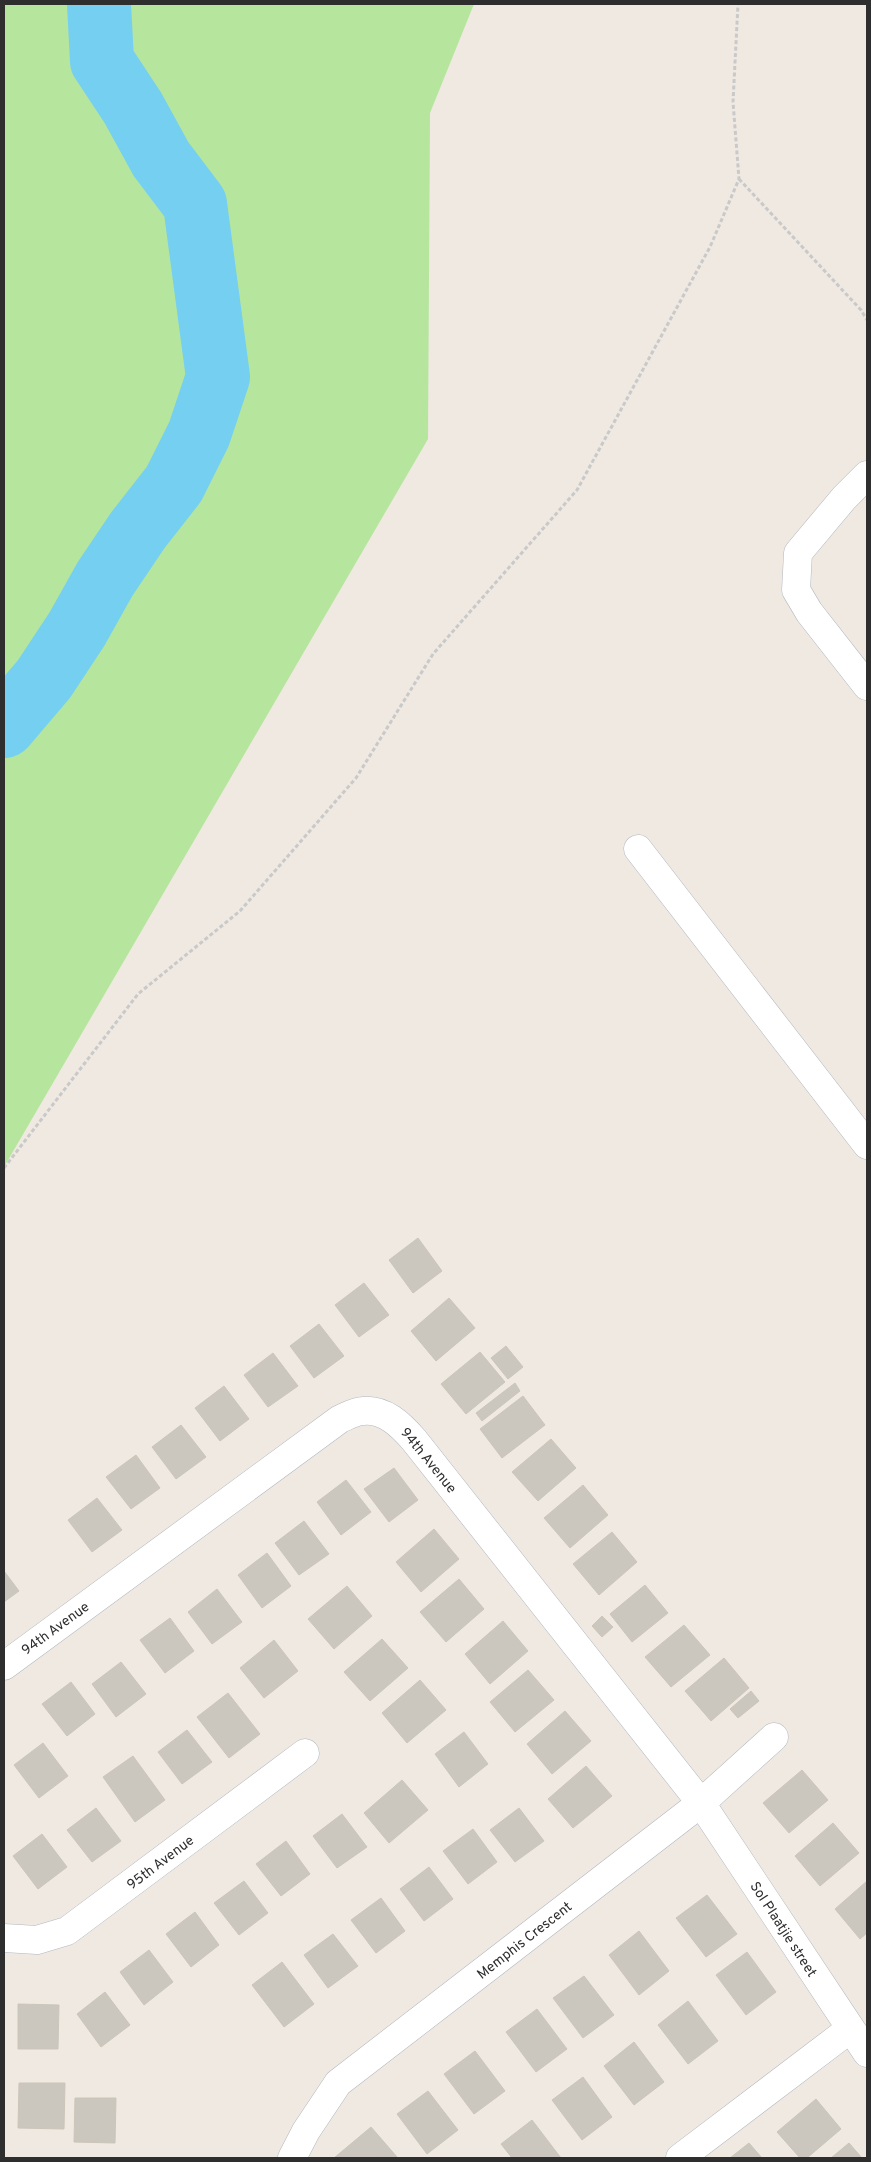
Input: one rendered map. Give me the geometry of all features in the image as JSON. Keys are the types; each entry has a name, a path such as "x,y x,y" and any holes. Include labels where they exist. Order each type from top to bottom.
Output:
{"street":[{"path":"867,475 844,498 798,553 796,590 809,612 867,686"},
{"path":"638,849 867,1144"},
{"name":"94th Avenue","path":"4,1666 340,1419 364,1411 385,1414 398,1423 414,1440 702,1804"},
{"name":"Memphis Crescent","path":"292,2158 306,2131 338,2083 702,1804 774,1737"},
{"name":"95th Avenue","path":"4,1938 38,1940 67,1930 305,1753"},
{"name":"Sol Plaatjie street","path":"702,1804 867,2053"},
{"path":"680,2158 850,2030"}],"path":[{"path":"4,1168 138,994 240,911 356,778 433,654 578,490 710,247 739,179 733,102 738,4"},
{"path":"739,179 861,310 867,320"}],"green space":[{"path":"4,4 474,4 430,113 428,439 4,1167"}],"building":[{"path":"418,1238 442,1271 413,1293 389,1260"},
{"path":"364,1283 389,1315 359,1337 335,1305"},
{"path":"449,1298 475,1328 436,1361 411,1331"},
{"path":"319,1324 344,1356 314,1378 290,1346"},
{"path":"506,1346 523,1367 508,1379 491,1358"},
{"path":"480,1352 505,1382 466,1414 441,1384"},
{"path":"273,1353 298,1386 268,1407 244,1375"},
{"path":"515,1383 520,1391 482,1421 476,1413"},
{"path":"224,1386 249,1419 220,1441 195,1408"},
{"path":"523,1396 545,1425 502,1458 480,1429"},
{"path":"181,1425 206,1457 176,1479 152,1447"},
{"path":"551,1439 576,1468 538,1501 512,1472"},
{"path":"136,1455 160,1488 131,1509 106,1477"},
{"path":"394,1468 418,1500 389,1522 364,1489"},
{"path":"346,1480 371,1512 341,1535 317,1502"},
{"path":"583,1485 608,1515 570,1548 544,1518"},
{"path":"97,1498 122,1530 92,1552 68,1520"},
{"path":"304,1521 329,1554 299,1575 275,1543"},
{"path":"434,1529 459,1559 421,1592 396,1562"},
{"path":"612,1532 637,1562 599,1595 573,1564"},
{"path":"267,1553 291,1586 262,1608 238,1575"},
{"path":"4,1571 19,1591 4,1602"},
{"path":"459,1579 484,1609 446,1642 420,1612"},
{"path":"645,1585 668,1613 632,1642 610,1614"},
{"path":"347,1586 372,1616 334,1649 308,1619"},
{"path":"217,1589 242,1622 212,1644 188,1612"},
{"path":"602,1616 613,1627 602,1637 592,1626"},
{"path":"170,1618 194,1651 165,1673 140,1640"},
{"path":"503,1621 528,1651 490,1684 465,1654"},
{"path":"684,1625 710,1655 671,1687 645,1657"},
{"path":"382,1639 408,1668 370,1701 344,1672"},
{"path":"274,1640 298,1671 264,1698 240,1668"},
{"path":"724,1658 749,1688 711,1721 685,1691"},
{"path":"121,1662 146,1694 116,1717 92,1684"},
{"path":"528,1670 554,1700 515,1732 490,1702"},
{"path":"420,1680 446,1710 407,1743 382,1713"},
{"path":"71,1682 95,1714 67,1736 42,1704"},
{"path":"751,1691 759,1701 738,1718 730,1709"},
{"path":"228,1693 260,1734 229,1758 197,1717"},
{"path":"565,1711 591,1741 552,1774 527,1744"},
{"path":"187,1730 212,1762 182,1784 158,1752"},
{"path":"464,1732 488,1764 459,1787 435,1754"},
{"path":"43,1743 68,1776 39,1798 14,1765"},
{"path":"133,1756 165,1800 135,1822 103,1777"},
{"path":"586,1766 612,1796 573,1828 548,1799"},
{"path":"802,1770 828,1800 789,1833 763,1803"},
{"path":"402,1780 428,1810 389,1843 364,1813"},
{"path":"96,1808 121,1841 92,1862 67,1830"},
{"path":"519,1808 544,1841 515,1862 490,1830"},
{"path":"342,1814 367,1847 337,1868 313,1836"},
{"path":"833,1823 859,1853 820,1886 795,1856"},
{"path":"473,1829 497,1862 468,1884 443,1851"},
{"path":"42,1834 67,1867 38,1889 13,1856"},
{"path":"286,1841 310,1874 281,1896 256,1864"},
{"path":"429,1867 453,1899 424,1921 400,1889"},
{"path":"244,1881 268,1913 239,1935 214,1903"},
{"path":"867,1881 867,1933 860,1939 835,1909"},
{"path":"707,1895 737,1934 706,1957 676,1918"},
{"path":"381,1898 405,1931 376,1953 351,1920"},
{"path":"195,1912 219,1945 191,1967 166,1934"},
{"path":"639,1931 669,1971 639,1995 609,1955"},
{"path":"333,1934 358,1966 328,1988 304,1955"},
{"path":"149,1950 173,1982 144,2005 120,1972"},
{"path":"747,1952 776,1992 746,2015 716,1975"},
{"path":"282,1962 314,2004 284,2027 252,1985"},
{"path":"584,1976 614,2015 583,2038 553,1998"},
{"path":"105,1992 130,2025 101,2047 77,2014"},
{"path":"688,2001 718,2041 688,2064 658,2025"},
{"path":"18,2004 59,2005 58,2049 18,2049"},
{"path":"537,2009 567,2049 536,2072 506,2032"},
{"path":"634,2042 664,2082 634,2105 604,2066"},
{"path":"475,2051 505,2091 474,2114 444,2074"},
{"path":"583,2077 612,2117 582,2140 552,2100"},
{"path":"19,2083 65,2083 64,2129 18,2128"},
{"path":"428,2091 458,2130 427,2154 397,2114"},
{"path":"75,2098 116,2098 115,2143 74,2142"},
{"path":"816,2099 841,2129 807,2158 800,2158 777,2132"},
{"path":"532,2120 561,2158 512,2158 501,2144"},
{"path":"371,2127 397,2157 334,2158"},
{"path":"749,2143 762,2158 730,2158"},
{"path":"849,2143 862,2158 831,2158"}],"waterway":[{"path":"4,726 44,679 77,629 105,579 138,530 174,484 199,434 218,377 195,204 161,159 133,108 102,61 99,4"}]}
